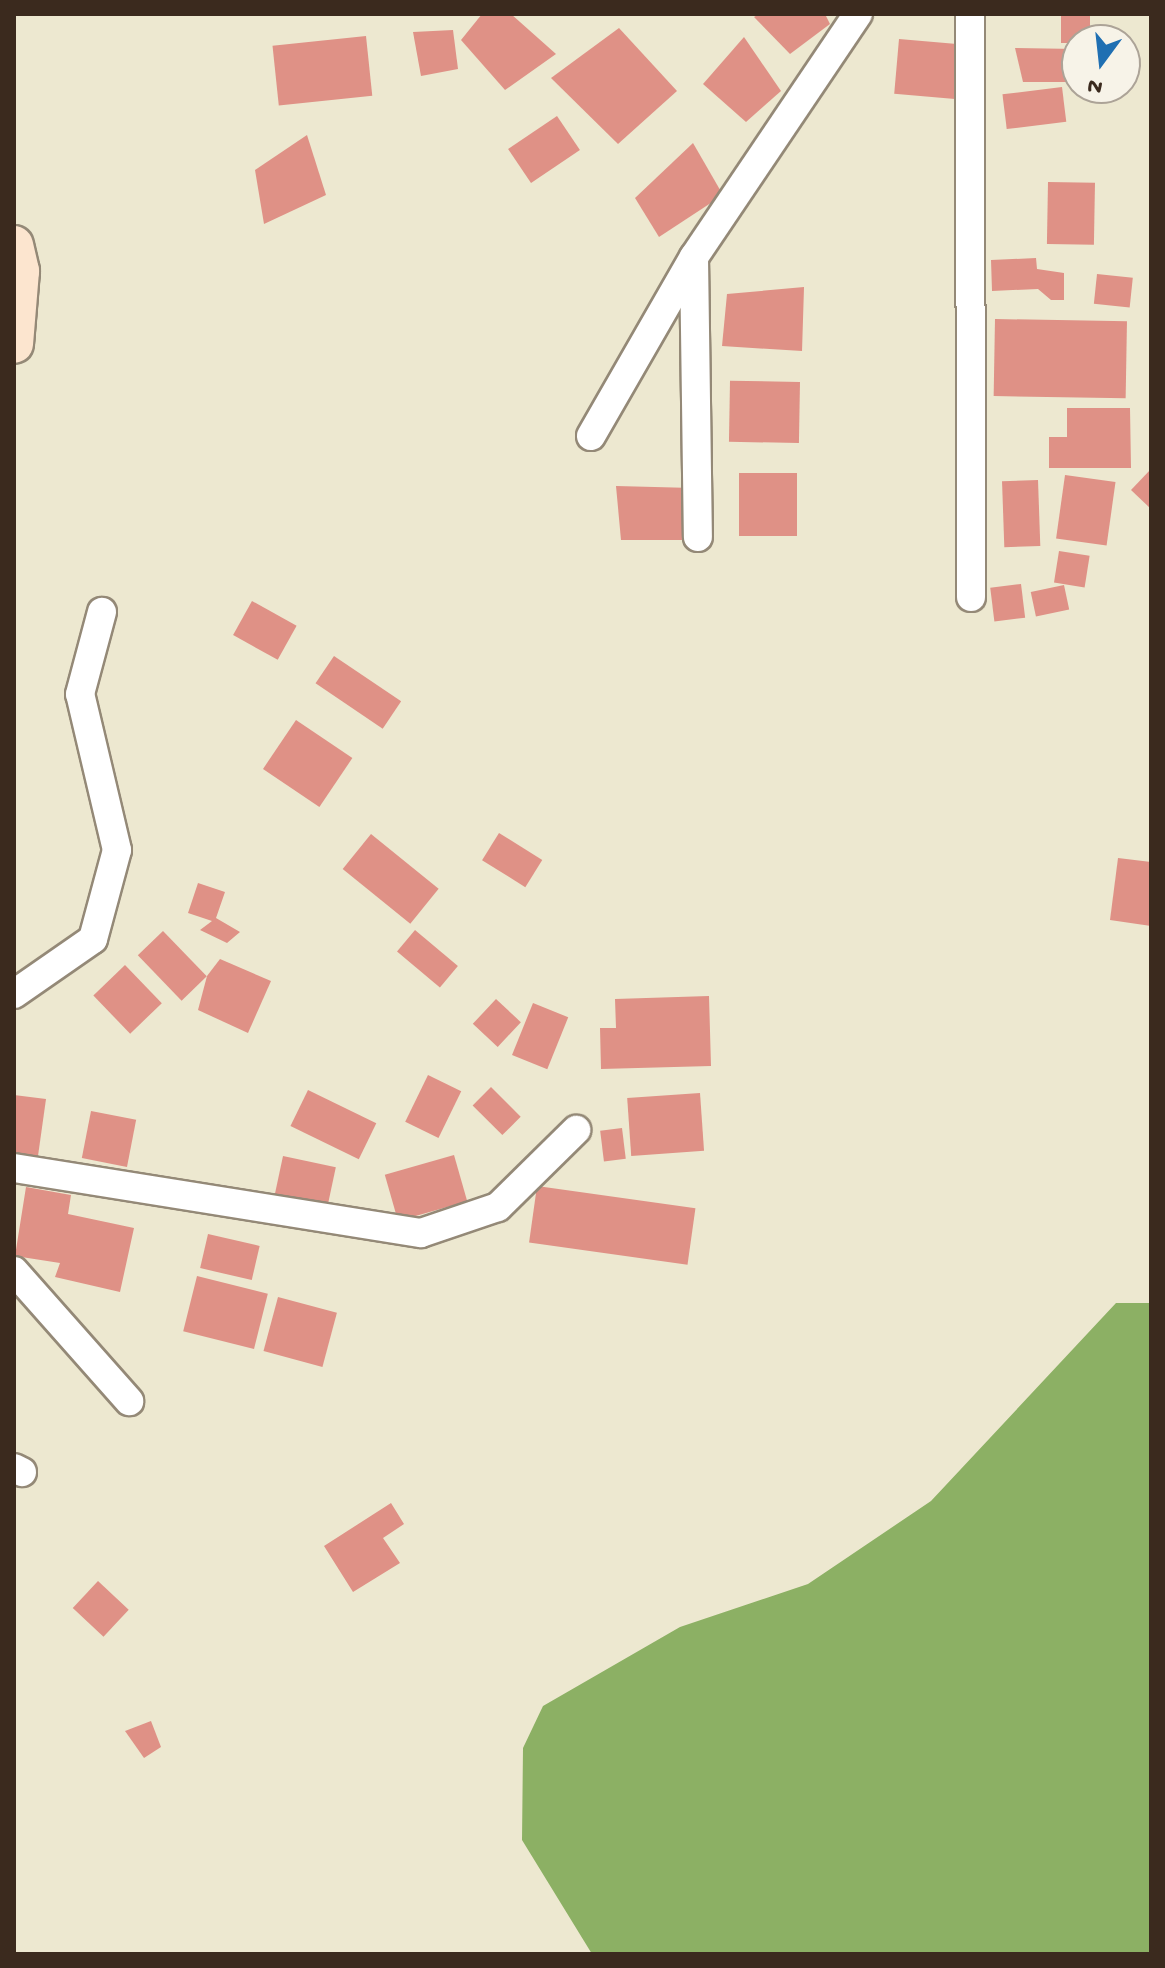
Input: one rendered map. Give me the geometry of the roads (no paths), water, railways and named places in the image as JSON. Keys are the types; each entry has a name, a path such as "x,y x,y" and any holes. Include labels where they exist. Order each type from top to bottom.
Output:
{"street":[{"path":"591,436 694,257 858,14"},
{"path":"970,14 971,597"},
{"path":"14,245 20,271 14,344"},
{"path":"694,257 698,537"},
{"path":"14,994 93,939 117,850 80,694 102,612"},
{"path":"14,1168 421,1233 498,1207 576,1130"},
{"path":"14,1271 129,1401"}]}
